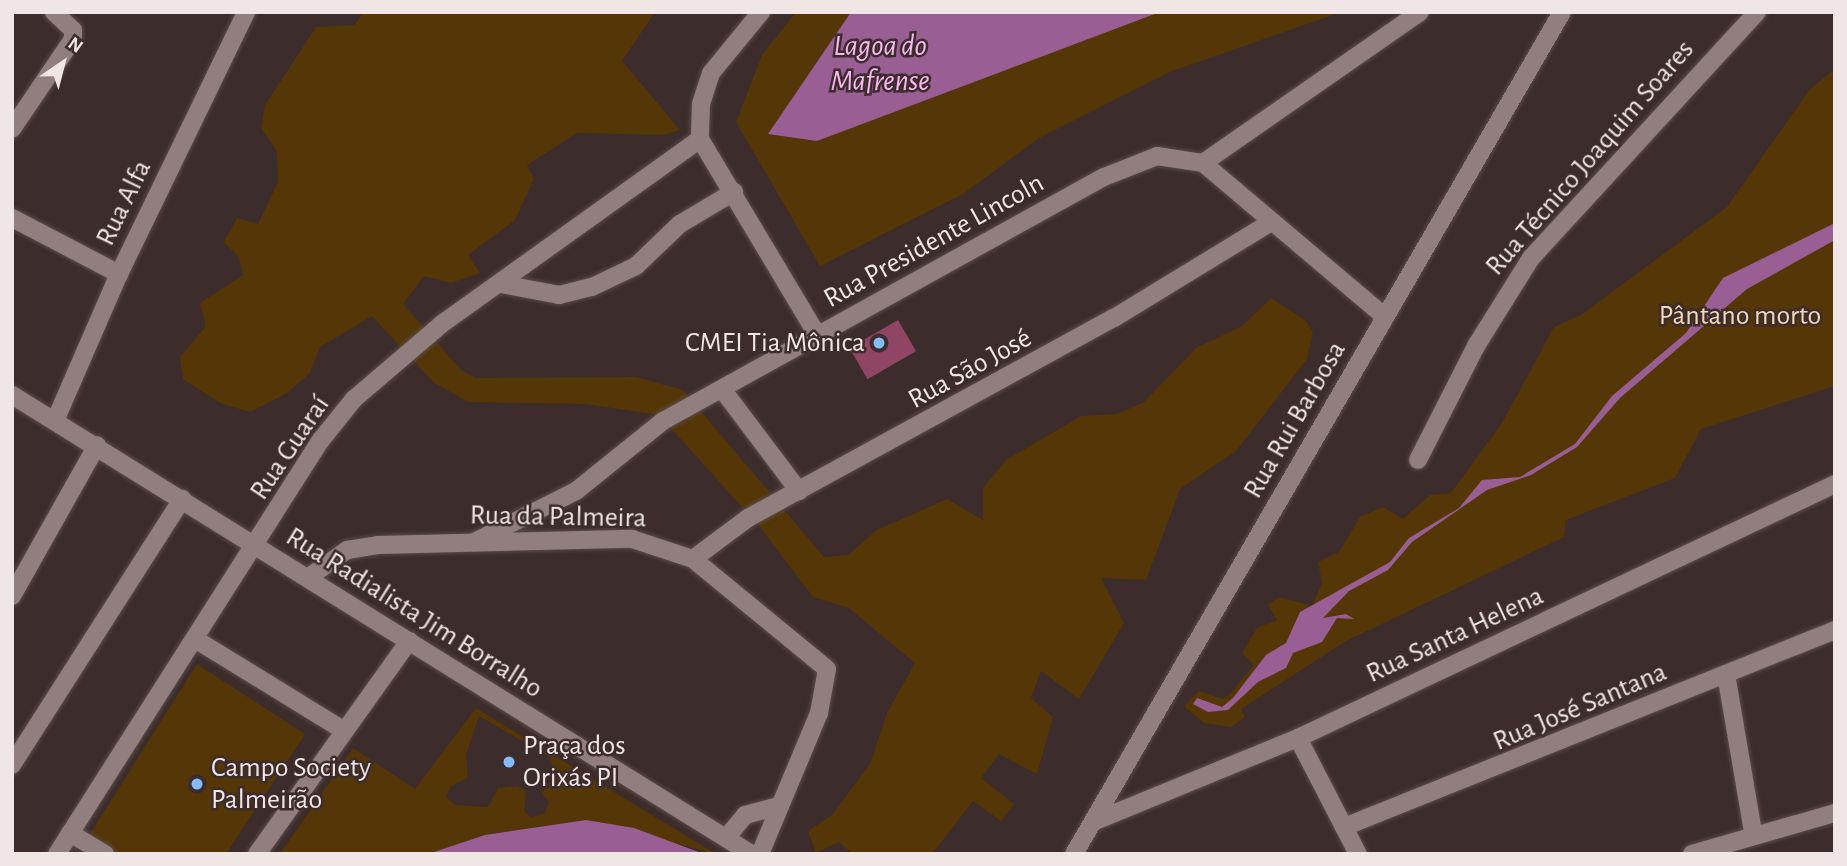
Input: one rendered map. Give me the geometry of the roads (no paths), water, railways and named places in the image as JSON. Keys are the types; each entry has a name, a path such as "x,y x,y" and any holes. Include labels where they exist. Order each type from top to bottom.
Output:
{"street":[{"path":"12,129 69,48 73,30 54,12"},
{"path":"761,12 711,73 701,104 700,139 818,336"},
{"path":"1385,317 1203,163 1420,12"},
{"name":"Rua Rui Barbosa","path":"1074,854 1562,12"},
{"name":"Rua Técnico Joaquim Soares","path":"1418,460 1476,346 1531,258 1757,12"},
{"name":"Rua Alfa","path":"55,421 118,274 240,15"},
{"name":"Rua Guaraí","path":"57,854 257,545 321,440 405,354 443,323 700,139"},
{"name":"Rua Presidente Lincoln","path":"476,541 576,491 663,421 701,399 1115,172 1157,156 1203,163"},
{"path":"501,284 559,295 592,288 636,266 680,225 734,192"},
{"path":"12,218 118,274"},
{"name":"Rua São José","path":"693,559 748,518 1114,318 1271,222"},
{"path":"722,389 799,491"},
{"name":"Rua Radialista Jim Borralho","path":"12,395 97,445 751,854"},
{"path":"12,596 97,445"},
{"name":"Rua Santa Helena","path":"1093,822 1298,738 1835,484"},
{"path":"12,765 182,499"},
{"name":"Rua da Palmeira","path":"309,578 356,548 476,541 632,539 693,559 827,669 819,713 760,854"},
{"name":"Rua José Santana","path":"1343,827 1835,630"},
{"path":"195,639 343,730"},
{"path":"257,854 409,641"},
{"path":"1726,674 1753,832"},
{"path":"1298,738 1358,854"},
{"path":"726,838 745,815 779,806"},
{"path":"1692,854 1753,832 1835,814"},
{"path":"70,833 104,854"}],"water":[{"name":"Lagoa do Mafrense","path":"851,12 1160,12 817,141 768,134"},
{"path":"1835,223 1835,240 1747,289 1620,398 1577,447 1531,475 1487,490 1412,542 1388,570 1349,591 1323,618 1346,614 1354,619 1337,618 1322,642 1293,653 1286,668 1258,682 1228,710 1208,712 1193,704 1197,698 1222,707 1233,698 1266,655 1286,643 1300,612 1390,562 1409,538 1459,508 1482,480 1520,477 1575,444 1612,396 1686,333 1723,278"},
{"path":"586,820 634,828 704,854 428,854 485,835"}],"place":[{"name":"CMEI Tia Mônica","path":"879,343"},
{"name":"Praça dos Orixás PI","path":"509,762"},
{"name":"Campo Society Palmeirão","path":"197,784"}],"park label":[{"name":"Pântano morto","path":"1740,316"}]}
